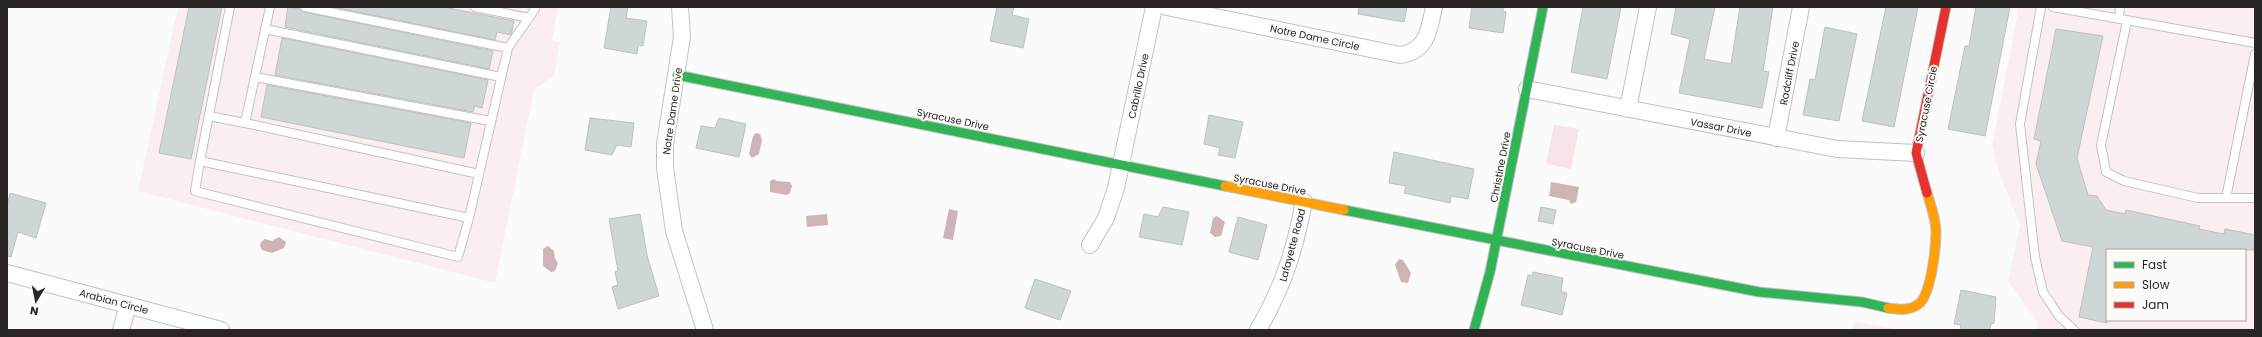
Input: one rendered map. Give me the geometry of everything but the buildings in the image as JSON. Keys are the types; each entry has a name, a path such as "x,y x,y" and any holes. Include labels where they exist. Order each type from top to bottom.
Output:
{"street":[{"name":"Notre Dame Drive","path":"680,7 682,37 665,144 667,188 674,231 705,330"},
{"name":"Cabrillo Drive","path":"1090,245 1106,218 1116,188 1154,7"},
{"name":"Notre Dame Circle","path":"1167,7 1400,55 1414,51 1425,41 1429,33 1434,7"},
{"name":"Christine Drive","path":"1474,330 1496,241 1543,7"},
{"path":"1628,109 1648,7"},
{"name":"Radcliff Drive","path":"1776,138 1801,7"},
{"name":"Syracuse Circle","path":"1862,302 1897,310 1908,310 1919,304 1927,291 1935,252 1936,231 1916,153 1946,7"},
{"name":"Syracuse Drive","path":"677,75 1496,241 1759,292 1862,302"},
{"name":"Vassar Drive","path":"1527,89 1837,149 1916,153"},
{"name":"Lafayette Road","path":"1258,330 1277,297 1289,267 1304,202"},
{"name":"Arabian Circle","path":"7,273 221,330"},
{"path":"121,330 128,305"}],"lane":[{"path":"230,7 195,191 458,256 470,218 490,121 508,48 535,9"},
{"path":"245,123 270,7"},
{"path":"305,7 508,48"},
{"path":"475,7 529,18"},
{"path":"2040,7 2020,124 2035,257 2043,292 2059,316 2074,330"},
{"path":"2053,7 2255,43"},
{"path":"2120,7 2123,20 2101,145 2106,172 2124,181 2162,191 2198,198 2255,198"},
{"path":"266,29 501,77"},
{"path":"2226,198 2255,54"},
{"path":"255,77 490,121"},
{"path":"209,116 479,174"},
{"path":"200,161 470,218"}],"shaded area":[{"path":"178,7 558,7 552,40 560,42 554,76 534,89 495,283 138,191"},
{"path":"2019,7 2255,7 2255,330 2037,330 2038,323 2008,281 2020,225 2000,175 1992,146"},
{"path":"1554,125 1579,129 1571,169 1546,164"},
{"path":"756,133 760,134 762,140 759,154 752,158 749,154 753,136"},
{"path":"773,179 777,181 790,182 792,186 790,193 787,195 770,192 770,181"},
{"path":"1551,182 1579,187 1576,202 1571,204 1569,200 1549,196"},
{"path":"949,209 958,211 953,240 943,238"},
{"path":"827,214 828,225 807,227 806,216"},
{"path":"1217,216 1225,222 1221,236 1215,237 1210,233 1213,218"},
{"path":"279,237 286,242 284,248 272,253 262,250 260,246 261,242 265,239 272,241"},
{"path":"548,246 554,251 555,259 558,263 555,271 551,272 543,266 543,249"},
{"path":"1399,259 1403,260 1411,273 1408,283 1401,282 1395,265"},
{"path":"1854,321 1899,330 1853,330"}],"traffic: fast":[{"path":"1474,330 1490,272 1543,7"},
{"path":"677,75 1225,186"},
{"path":"1344,210 1759,292 1862,302 1888,308"}],"traffic: slow":[{"path":"1225,186 1344,210"},
{"path":"1888,308 1909,309 1916,306 1920,303 1927,290 1934,259 1936,232 1934,217 1927,193"}],"traffic: jam":[{"path":"1927,193 1916,153 1946,7"}]}
